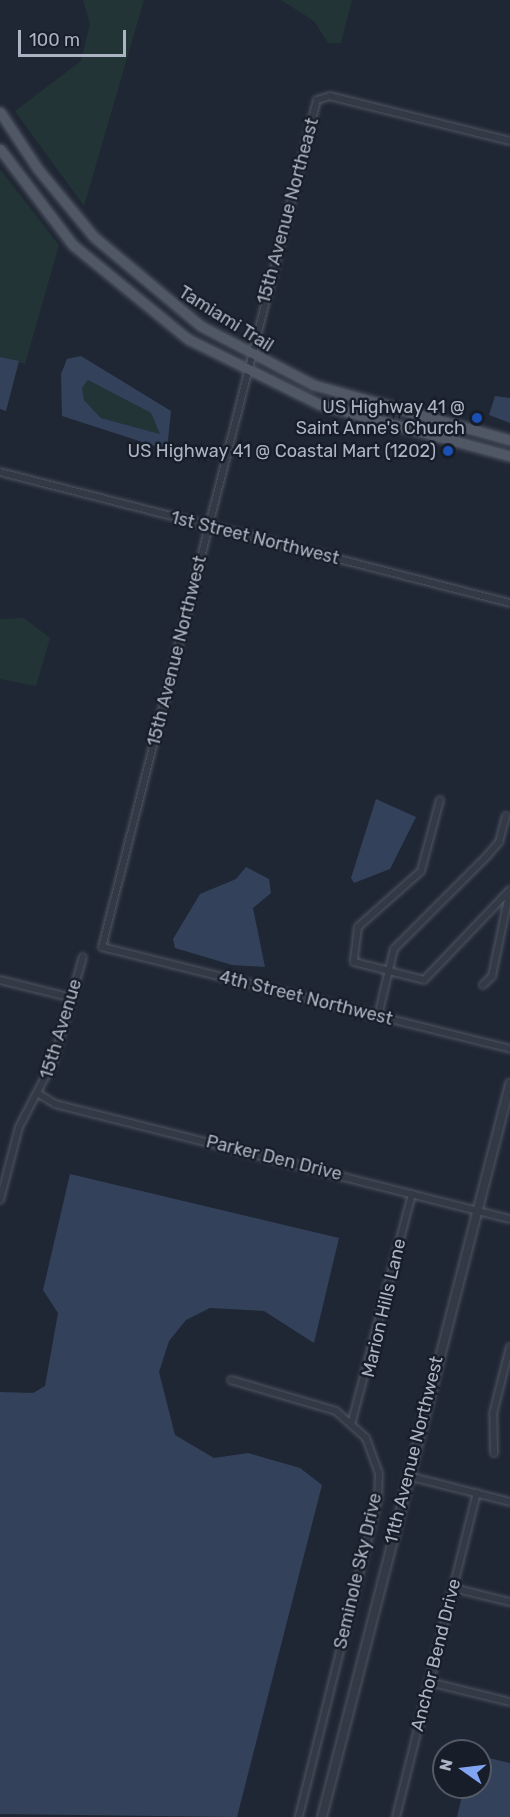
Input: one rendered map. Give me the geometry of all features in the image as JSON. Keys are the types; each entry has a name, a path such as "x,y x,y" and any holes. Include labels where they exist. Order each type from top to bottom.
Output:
{"main road":[{"name":"Tamiami Trail","path":"0,112 3,123 53,189 112,255 178,310 252,356 314,385 412,415 507,439"},
{"name":"Tamiami Trail","path":"0,150 53,222 99,269 160,320 249,373 319,404 408,430 505,454"},
{"path":"408,430 412,415"},
{"path":"505,454 507,439"}],"street":[{"name":"15th Avenue Northeast","path":"252,356 317,100 330,96 510,141"},
{"name":"15th Avenue Northwest","path":"102,946 252,356"},
{"name":"1st Street Northwest","path":"0,472 510,603"},
{"path":"440,800 421,871 358,927 351,958 424,980 510,890 492,976 483,985"},
{"path":"378,1016 394,949 439,909 499,842 506,816"},
{"name":"4th Street Northwest","path":"102,946 510,1049"},
{"name":"15th Avenue","path":"0,1200 19,1127 39,1094 72,998 83,957"},
{"path":"0,980 72,998"},
{"name":"11th Avenue Northwest","path":"322,1817 474,1209 510,1084"},
{"name":"Parker Den Drive","path":"39,1094 55,1104 510,1219"},
{"name":"Marion Hills Lane","path":"352,1421 412,1194"},
{"path":"494,1453 493,1414 510,1347"},
{"name":"Seminole Sky Drive","path":"231,1380 321,1404 352,1421 376,1457 378,1498 299,1817"},
{"path":"408,1476 510,1502"},
{"name":"Anchor Bend Drive","path":"396,1817 477,1493"},
{"path":"453,1588 510,1602"},
{"path":"429,1682 510,1702"}],"shaded area":[{"path":"83,0 144,0 84,206 15,111 81,61 90,24"},
{"path":"281,0 352,0 341,43 328,43 314,21"},
{"path":"0,169 59,245 25,364 0,357"},
{"path":"88,380 151,413 160,434 101,418 84,400 82,388"},
{"path":"24,618 50,638 36,686 0,679 0,619"}],"water":[{"path":"81,356 171,411 167,450 62,416 61,374 67,359","holes":["88,380 151,413 160,434 101,418 84,400 82,388"]},
{"path":"0,357 19,361 6,411 0,409"},
{"path":"495,396 510,398 510,423 489,415"},
{"path":"376,799 416,817 390,869 354,883 351,878"},
{"path":"246,867 269,879 271,893 253,908 265,967 232,965 175,948 173,939 200,894 236,879"},
{"path":"70,1174 339,1238 314,1343 264,1311 210,1308 186,1320 169,1341 159,1372 175,1435 214,1458 248,1453 300,1468 322,1485 237,1817 0,1814 0,1392 33,1393 45,1386 58,1313 43,1290"},
{"path":"492,1759 510,1763 510,1817 457,1817 461,1799 492,1799"}],"place":[{"name":"US Highway 41 @ Saint Anne's Church","path":"477,418"},
{"name":"US Highway 41 @ Coastal Mart (1202)","path":"448,451"}]}
